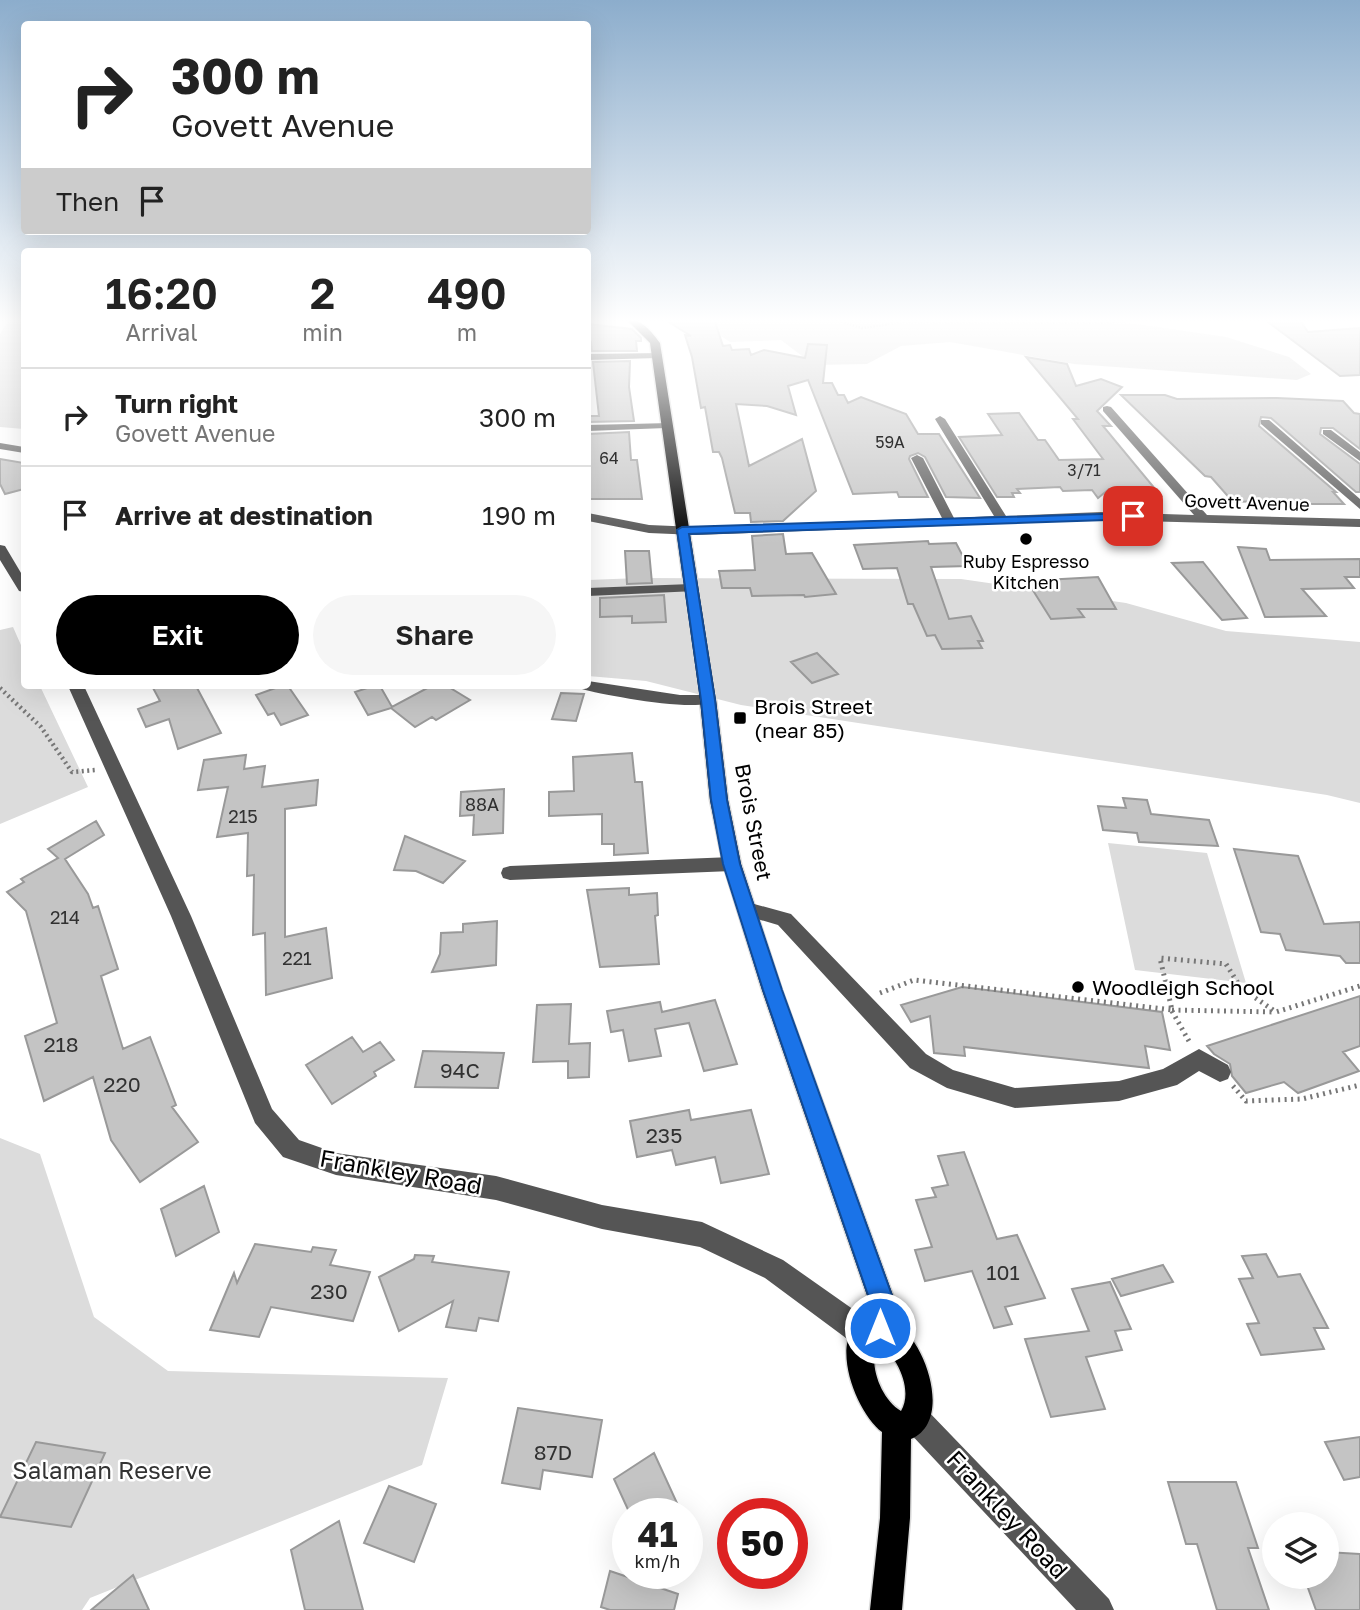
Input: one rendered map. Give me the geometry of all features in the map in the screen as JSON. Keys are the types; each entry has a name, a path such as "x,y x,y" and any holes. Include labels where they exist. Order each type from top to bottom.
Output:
{"main road":[{"name":"Brois Street","path":"662,394 708,700 719,800 732,864 772,990 882,1301 860,1356 865,1383 885,1419 906,1422"},
{"path":"872,1331 894,1336 910,1362 918,1388 897,1460 892,1566 886,1610"}],"street":[{"path":"1107,409 1204,519"},
{"path":"940,419 1002,520"},
{"path":"1265,422 1360,505"},
{"path":"591,428 666,425"},
{"path":"1327,432 1360,458"},
{"path":"0,446 21,450"},
{"path":"917,458 950,522"},
{"name":"Govett Avenue","path":"591,518 649,529 682,530 1101,516 1360,523"},
{"path":"0,549 21,583"},
{"path":"591,592 691,588"},
{"path":"591,687 680,700 708,700"},
{"name":"Frankley Road","path":"77,689 181,916 263,1116 291,1149 336,1164 496,1188 602,1217 702,1235 774,1269 872,1331"},
{"path":"510,873 732,864"},
{"path":"747,909 784,919 918,1061 947,1078 1015,1098 1119,1091 1169,1078 1199,1059 1220,1072"},
{"name":"Frankley Road","path":"906,1422 1098,1610"}],"path":[{"path":"0,688 41,727 72,772 114,769"},
{"path":"1199,1059 1172,1010 1160,958 1226,964 1241,988 1276,1012"},
{"path":"864,1002 914,980 1172,1010 1276,1012 1360,986"},
{"path":"1220,1072 1246,1101 1302,1099 1360,1085"}],"green space":[{"path":"0,394 21,394 21,429 0,427"},
{"path":"961,579 1126,603 1226,631 1360,642 1360,803 1327,795 741,705 646,681 591,676 591,580"},
{"path":"13,627 21,645 21,689 41,689 88,787 0,824 0,630"},
{"path":"1108,843 1207,853 1246,983 1135,970"},
{"name":"Salaman Reserve","path":"0,1138 40,1154 94,1317 168,1371 448,1378 422,1465 90,1598 82,1610 0,1610"}],"building":[{"path":"597,394 630,394 634,421 591,422 591,416 599,416"},
{"path":"699,394 790,394 796,415 767,406 736,404 749,466 802,439 816,491 783,521 751,522 750,513 735,513 722,458 719,452 713,452 705,407 701,408"},
{"path":"814,394 844,395 848,403 861,397 906,414 918,434 939,434 980,498 946,497 925,457 918,453 909,459 928,497 899,497 897,492 853,494"},
{"path":"1057,394 1115,394 1097,411 1111,426 1103,426 1161,496 1117,497 1109,489 1098,498 1092,490 1063,491 1060,487 1017,489 1020,493 1012,493 1014,497 997,497 959,437 1002,435 988,414 1019,413 1038,440 1045,440 1059,460 1103,459 1073,419 1078,419"},
{"path":"1121,395 1165,395 1177,399 1277,398 1343,401 1354,413 1360,414 1360,449 1333,428 1321,428 1320,434 1360,464 1360,492 1356,492 1271,418 1261,417 1259,426 1336,492 1333,492 1344,504 1305,504 1302,500 1233,502 1211,477 1205,476"},
{"path":"629,432 631,460 637,460 642,499 591,499 591,434"},
{"path":"0,459 21,462 21,490 5,494 0,484"},
{"path":"783,534 786,554 812,553 836,594 805,597 752,596 750,588 722,588 719,571 755,570 752,536"},
{"path":"928,541 929,544 956,543 968,566 931,567 949,619 971,616 983,641 978,641 982,648 942,649 935,635 927,636 913,604 908,604 897,568 863,569 854,545"},
{"path":"1238,547 1266,549 1270,560 1360,559 1360,577 1345,577 1354,588 1302,589 1326,616 1265,617"},
{"path":"625,551 649,551 652,583 627,584"},
{"path":"1203,562 1247,618 1222,620 1172,563"},
{"path":"1098,577 1116,609 1078,609 1084,617 1051,619 1027,581"},
{"path":"664,595 666,622 632,623 632,616 600,617 600,598"},
{"path":"817,653 838,674 812,683 791,662"},
{"path":"154,689 198,689 221,733 178,749 169,719 146,727 138,709 160,701"},
{"path":"273,689 290,689 308,715 281,725 274,713 268,715 256,695"},
{"path":"382,689 392,707 425,689 452,689 470,700 436,720 432,717 415,727 391,708 368,715 355,692"},
{"path":"561,693 584,694 576,721 552,719"},
{"path":"632,753 635,782 642,782 648,853 614,855 614,844 602,844 602,814 549,816 549,792 574,791 573,757"},
{"path":"246,755 244,769 265,766 262,787 318,780 316,805 285,809 285,937 326,928 332,978 266,995 265,933 253,935 254,875 247,876 248,833 217,837 228,787 198,790 204,760"},
{"path":"504,789 503,833 473,835 474,815 460,816 461,792"},
{"path":"1123,798 1147,800 1151,814 1209,820 1218,846 1139,842 1137,833 1103,830 1098,806 1126,808"},
{"path":"96,821 104,835 65,859 88,894 93,908 98,906 118,969 101,976 123,1049 150,1037 176,1105 172,1107 198,1142 140,1182 111,1140 93,1077 44,1101 25,1036 57,1023 26,911 7,892 24,882 21,879 58,858 48,849"},
{"path":"405,836 465,861 443,883 416,871 394,870"},
{"path":"1234,849 1298,856 1324,924 1360,922 1360,963 1346,963 1340,956 1286,950 1280,934 1261,932"},
{"path":"629,888 629,895 657,893 658,915 655,916 659,964 600,967 587,890"},
{"path":"497,921 496,965 432,972 440,954 441,933 463,932 463,924"},
{"path":"962,987 1162,1012 1170,1050 1145,1046 1149,1068 964,1047 965,1056 934,1053 930,1016 911,1022 901,1005"},
{"path":"1360,996 1360,1046 1343,1052 1359,1071 1298,1093 1284,1082 1246,1093 1232,1076 1230,1064 1207,1046"},
{"path":"715,1000 737,1064 704,1071 689,1023 655,1029 661,1056 629,1061 623,1030 611,1032 607,1011 660,1002 662,1012"},
{"path":"571,1004 569,1044 590,1043 589,1077 568,1078 568,1061 533,1062 537,1005"},
{"path":"352,1037 363,1052 380,1042 394,1060 374,1072 376,1076 332,1104 306,1065"},
{"path":"423,1051 504,1053 498,1088 415,1087"},
{"path":"689,1110 691,1120 751,1110 769,1174 721,1183 715,1157 676,1165 672,1150 637,1157 630,1121"},
{"path":"964,1152 997,1239 1017,1235 1045,1298 1005,1307 1012,1324 994,1328 972,1271 925,1281 915,1250 932,1247 916,1200 936,1197 932,1188 948,1185 938,1156"},
{"path":"204,1186 219,1232 176,1256 161,1209"},
{"path":"255,1244 311,1252 313,1247 336,1250 330,1265 370,1272 353,1321 271,1307 259,1337 210,1330 234,1273 237,1283"},
{"path":"1266,1254 1278,1277 1300,1274 1328,1328 1314,1328 1324,1349 1261,1355 1247,1324 1259,1323 1239,1279 1253,1278 1242,1256"},
{"path":"415,1255 434,1256 432,1262 509,1272 498,1321 479,1318 476,1331 446,1327 453,1301 399,1331 379,1277 414,1259"},
{"path":"1163,1265 1173,1282 1121,1296 1112,1279"},
{"path":"1110,1282 1131,1329 1115,1331 1122,1350 1086,1357 1105,1409 1051,1417 1025,1339 1089,1331 1072,1289"},
{"path":"518,1408 602,1420 592,1477 543,1470 540,1489 502,1483"},
{"path":"1360,1437 1360,1477 1344,1480 1325,1442"},
{"path":"36,1442 105,1453 71,1527 0,1517"},
{"path":"654,1453 675,1498 623,1498 614,1479"},
{"path":"1168,1482 1236,1482 1258,1548 1248,1548 1269,1610 1217,1610 1197,1544 1186,1544"},
{"path":"389,1486 436,1504 414,1562 364,1543"},
{"path":"339,1521 363,1610 305,1610 291,1550"},
{"path":"1339,1553 1360,1554 1360,1610 1316,1610 1308,1589 1339,1589"},
{"path":"610,1571 612,1589 663,1589 678,1594 674,1610 610,1610 601,1607"},
{"path":"133,1575 149,1610 91,1610"}],"place":[{"name":"Ruby Espresso Kitchen","path":"1026,539"},
{"name":"Brois Street (near 85)","path":"740,718"},
{"name":"Woodleigh School","path":"1078,987"}],"route":[{"path":"880,1328 882,1301 836,1164 772,990 732,864 719,800 708,700 682,530 1133,516"}]}
